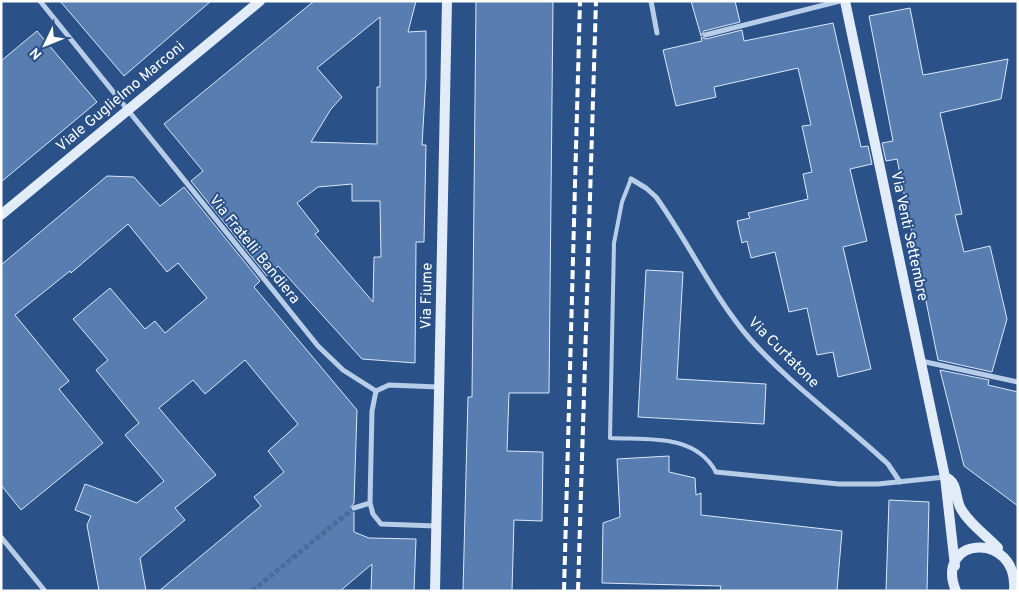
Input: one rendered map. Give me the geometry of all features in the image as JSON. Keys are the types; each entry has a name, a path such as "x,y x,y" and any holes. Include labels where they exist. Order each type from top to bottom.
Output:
{"street":[{"name":"Via Fratelli Bandiera","path":"40,1 126,110 328,356 350,375 376,391"},
{"name":"Viale Guglielmo Marconi","path":"1,214 260,1"},
{"name":"Via Fiume","path":"435,591 447,1"},
{"path":"651,1 657,33"},
{"path":"705,35 840,1"},
{"name":"Via Venti Settembre","path":"845,1 945,477 956,566 953,575 956,591"},
{"name":"Via Curtatone","path":"631,179 656,197 720,297 751,339 786,374 888,464 900,482"},
{"path":"920,361 1018,382"},
{"path":"436,526 381,524 372,514 370,503 372,411 376,391 389,385 438,387"},
{"path":"716,472 839,484 900,482 945,477"},
{"name":"Via Venti Settembre","path":"945,477 954,484 960,506 967,517 1016,565"},
{"path":"354,508 370,503"},
{"path":"1,537 45,591"},
{"path":"956,566 967,551 977,547 988,546 998,549"},
{"path":"1014,591 1017,573 1016,565"}],"lane":[{"path":"631,179 622,202 614,243 610,438 684,444 703,456 716,472"}],"building":[{"path":"60,1 211,1 124,76"},
{"path":"314,1 416,1 408,32 426,31 426,77 422,145 426,145 424,242 416,242 415,363 362,359 278,266 267,276 191,181 203,171 164,124","holes":["380,17 380,87 377,87 377,144 311,142 331,109 342,97 317,68","352,184 352,201 380,201 381,257 374,257 373,302 315,234 319,231 297,203 318,187"]},
{"path":"476,1 553,1 549,393 509,393 507,451 543,452 542,521 514,520 512,591 463,591 468,397 472,397"},
{"path":"691,1 735,1 740,22 704,31 701,36"},
{"path":"910,8 923,75 1008,59 1001,99 940,113 962,214 955,215 964,252 990,246 1007,319 992,372 938,360 897,159 886,161 882,143 893,141 869,16"},
{"path":"833,23 861,147 868,146 872,164 850,169 867,241 843,247 871,369 838,377 833,352 817,355 807,308 789,312 775,252 751,258 747,241 742,243 737,221 750,218 748,213 808,199 803,174 812,172 802,126 811,125 798,68 714,87 716,97 676,106 663,50 702,41 701,37 706,39 742,30 744,41"},
{"path":"37,31 97,102 1,182 1,61"},
{"path":"107,176 134,177 160,206 184,187 260,281 254,287 357,410 354,503 350,508 354,512 354,532 369,538 416,539 414,591 371,591 372,564 340,591 159,591 261,506 254,497 284,472 268,451 298,424 245,360 205,394 193,380 159,408 216,475 175,508 185,520 140,558 146,591 99,591 87,525 91,516 75,510 85,484 137,503 164,481 125,435 139,423 96,370 108,360 73,319 110,288 145,329 155,321 165,333 207,298 178,263 167,272 128,224 71,273 70,271 15,315 69,381 59,389 103,443 21,510 1,485 1,265"},
{"path":"646,270 683,272 677,379 766,384 764,424 638,417"},
{"path":"940,370 989,380 988,385 1018,392 1018,506 964,466"},
{"path":"669,456 669,472 695,478 696,495 701,493 701,515 842,531 837,591 720,591 721,586 602,583 603,523 620,517 617,459"},
{"path":"889,500 929,502 927,591 886,591"}],"tunnel":[{"path":"252,591 354,508"}],"railway":[{"path":"564,591 580,1"},
{"path":"578,591 596,1"}]}
